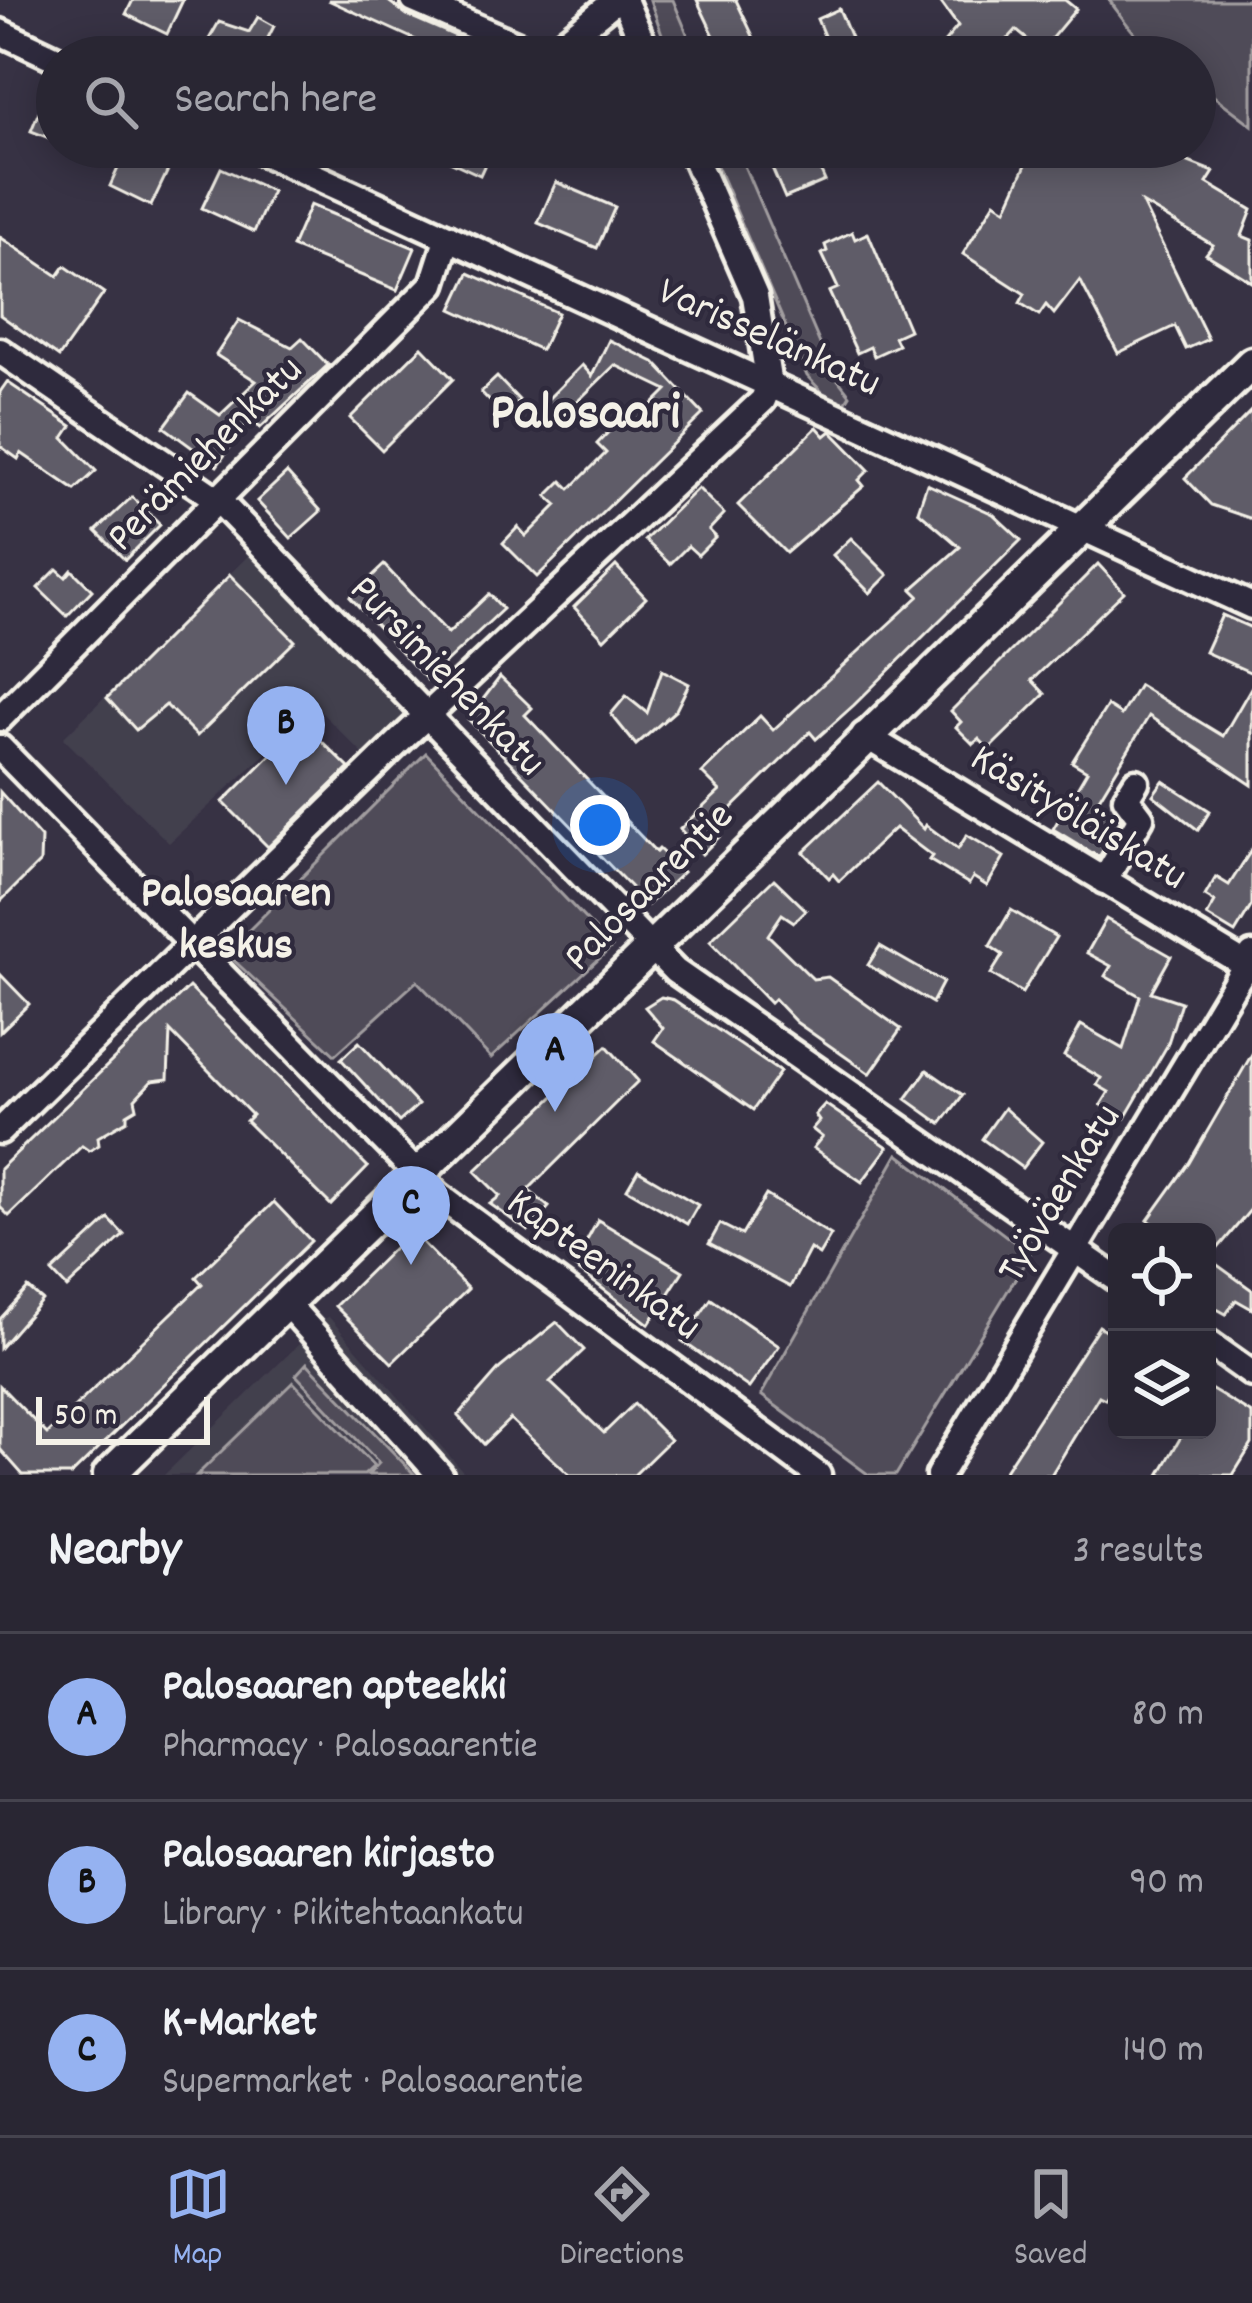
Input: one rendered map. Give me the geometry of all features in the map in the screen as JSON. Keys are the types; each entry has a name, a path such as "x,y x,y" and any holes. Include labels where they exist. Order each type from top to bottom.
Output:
{"main road":[{"name":"Palosaarentie","path":"109,1475 1252,363"}],"street":[{"path":"414,0 496,36"},
{"path":"572,36 620,0 639,36"},
{"path":"0,32 36,48"},
{"name":"Varisselänkatu","path":"296,168 1252,606"},
{"path":"0,1131 426,716 751,411 769,385 755,296 699,168"},
{"name":"Perämiehenkatu","path":"0,718 433,284 448,237"},
{"name":"Pursimiehenkatu","path":"0,351 218,500 675,971 1108,1273"},
{"name":"Käsityöläiskatu","path":"864,736 1250,963"},
{"name":"Kapteeninkatu","path":"0,748 418,1175 818,1475"},
{"path":"1104,881 1141,818 1126,798 1136,782"},
{"name":"Työväenkatu","path":"939,1475 1250,963"},
{"path":"286,1304 440,1475"},
{"path":"1216,1348 1252,1374"}],"shaded area":[{"path":"650,0 673,0 688,36 663,36"},
{"path":"1109,0 1252,0 1252,125 1216,98 1216,36 1136,34"},
{"path":"718,168 745,168 832,372 850,395 845,403 825,395 807,376"},
{"path":"252,552 407,718 367,758 316,707 169,843 63,738"},
{"path":"426,753 612,947 491,1058 417,981 335,1055 226,953"},
{"path":"898,1154 1030,1254 896,1475 869,1475 761,1395"},
{"path":"328,1316 466,1475 164,1475"},
{"path":"307,1363 415,1475 368,1475 379,1463 296,1375"},
{"path":"293,1382 374,1466 364,1475 197,1475"}],"building":[{"path":"133,0 183,0 167,34 126,14"},
{"path":"328,0 387,0 407,15 456,36 407,36"},
{"path":"697,0 736,0 753,36 714,36"},
{"path":"939,0 1065,0 1076,9 1054,36 1023,36 1016,30 1011,36 950,36 958,26"},
{"path":"839,9 850,36 824,36 817,19"},
{"path":"258,17 274,26 269,36 211,36 219,22 249,32"},
{"path":"118,168 169,168 151,206 110,186"},
{"path":"221,168 272,191 254,232 202,208"},
{"path":"772,168 819,168 825,181 785,198"},
{"path":"1025,168 1204,168 1214,172 1207,183 1252,210 1242,236 1252,240 1252,282 1206,254 1213,245 1142,203 1208,339 1186,349 1175,326 1118,353 1080,280 1054,314 1046,305 1039,315 1020,303 1025,294 963,254 995,202 1006,209"},
{"path":"556,182 615,207 597,248 538,223"},
{"path":"310,205 415,248 397,290 292,247"},
{"path":"852,232 855,239 868,233 909,330 894,337 898,345 874,356 870,347 857,353 829,292 838,288 822,254 827,251 825,245"},
{"path":"0,237 58,276 65,266 104,293 59,357 0,315"},
{"path":"469,273 558,313 541,350 452,309"},
{"path":"239,320 292,347 302,338 328,365 260,428 251,418 217,466 164,427 189,393 220,415 256,381 216,355"},
{"path":"609,340 654,362 703,414 537,577 503,543 518,527 526,536 557,505 547,496 562,481 570,489 606,453 597,444 622,418 630,427 667,390 615,365 548,430 533,414 582,365 592,376"},
{"path":"422,347 453,379 382,450 350,418"},
{"path":"497,377 519,400 509,421 481,392"},
{"path":"7,382 72,426 64,438 96,471 75,490 21,453 18,459 0,446 0,392"},
{"path":"1252,410 1252,519 1211,505 1185,478"},
{"path":"817,427 825,436 831,431 869,470 859,480 864,486 786,553 738,505"},
{"path":"287,473 321,511 291,538 257,501"},
{"path":"927,484 993,514 1021,540 854,705 816,739 810,732 713,827 721,835 702,854 680,829 720,791 702,773 760,716 773,730 919,596 912,589 960,547 918,511"},
{"path":"698,488 724,514 709,530 716,537 698,555 688,546 670,564 645,540"},
{"path":"132,497 160,525 125,560 96,531"},
{"path":"851,538 888,575 870,593 833,555"},
{"path":"1098,564 1124,592 1032,680 1045,694 989,749 979,739 973,744 956,727 961,722 951,711"},
{"path":"384,565 448,633 489,594 503,609 427,680 350,597"},
{"path":"616,566 646,598 604,639 574,607"},
{"path":"57,569 66,577 72,570 92,590 67,616 38,588"},
{"path":"230,575 295,641 197,736 166,705 136,730 107,698"},
{"path":"1222,615 1252,628 1252,673 1205,652"},
{"path":"662,670 689,684 676,710 636,745 611,714 626,696 647,713"},
{"path":"500,677 532,708 525,715 656,852 659,849 683,872 648,905 468,719"},
{"path":"1139,685 1223,736 1252,686 1252,785 1149,716 1095,805 1121,819 1099,857 1053,829 1087,771 1072,762 1107,706 1121,715"},
{"path":"303,723 349,768 268,847 223,802"},
{"path":"1163,781 1210,811 1198,830 1153,795"},
{"path":"878,782 924,829 926,825 958,849 967,835 1004,857 987,886 973,877 969,884 929,860 932,856 895,828 839,881 833,874 829,878 804,852"},
{"path":"0,792 41,838 40,862 0,902"},
{"path":"1252,849 1252,905 1235,933 1207,916 1215,902 1205,896 1216,877 1229,885"},
{"path":"774,879 806,910 794,922 782,914 768,935 813,979 828,977 901,1029 870,1074 796,1022 774,999 770,1003 710,941"},
{"path":"1011,910 1056,937 1022,993 991,974 1003,955 990,946"},
{"path":"1106,919 1171,956 1151,992 1181,1002 1167,1046 1125,1118 1101,1105 1109,1092 1097,1085 1101,1078 1064,1056 1081,1025 1123,1049 1140,996 1105,976 1111,966 1087,953"},
{"path":"880,946 943,982 932,1003 868,965"},
{"path":"0,974 29,1004 0,1032"},
{"path":"189,987 368,1167 331,1205 246,1121 252,1115 170,1031 168,1079 152,1081 135,1099 137,1108 127,1114 127,1120 98,1137 99,1145 89,1151 82,1146 9,1216 0,1207 0,1169"},
{"path":"661,997 674,1000 780,1072 753,1110 654,1041 663,1028 645,1007"},
{"path":"359,1042 418,1105 399,1122 341,1059"},
{"path":"607,1046 638,1081 528,1190 549,1207 528,1231 490,1204 500,1196 475,1171"},
{"path":"1252,1054 1252,1208 1216,1251 1216,1223 1148,1220 1189,1163"},
{"path":"927,1070 963,1095 941,1124 906,1099"},
{"path":"825,1104 888,1147 862,1182 813,1148 822,1137 812,1129 819,1121 815,1115"},
{"path":"1004,1108 1042,1142 1022,1168 982,1139"},
{"path":"638,1170 698,1205 687,1224 627,1189"},
{"path":"766,1195 831,1235 819,1255 810,1249 790,1287 709,1244 720,1224 742,1235"},
{"path":"274,1202 311,1241 71,1475 23,1475 0,1449 0,1386 47,1434 202,1284 196,1277"},
{"path":"109,1219 124,1235 67,1288 52,1272"},
{"path":"598,1220 683,1271 649,1324 573,1266"},
{"path":"411,1231 468,1289 392,1363 335,1306"},
{"path":"1216,1264 1252,1290 1252,1309 1236,1300 1226,1314 1217,1309"},
{"path":"28,1288 42,1300 0,1348 0,1319"},
{"path":"711,1299 779,1346 749,1388 682,1341"},
{"path":"557,1322 584,1350 550,1382 604,1433 634,1404 670,1440 634,1475 570,1475 510,1419 484,1444 458,1416 500,1368"},
{"path":"1099,1326 1108,1332 1108,1394 1105,1399 1099,1396 1051,1475 1002,1475"},
{"path":"1216,1392 1252,1414 1252,1444 1233,1475 1159,1475 1180,1439 1216,1439"}],"place":[{"name":"Palosaaren kirjasto","path":"286,785"},
{"name":"Palosaaren apteekki","path":"555,1112"},
{"name":"K-Market","path":"411,1265"}],"district":[{"name":"Palosaari","path":"585,416"},
{"name":"Palosaaren keskus","path":"236,922"}]}
